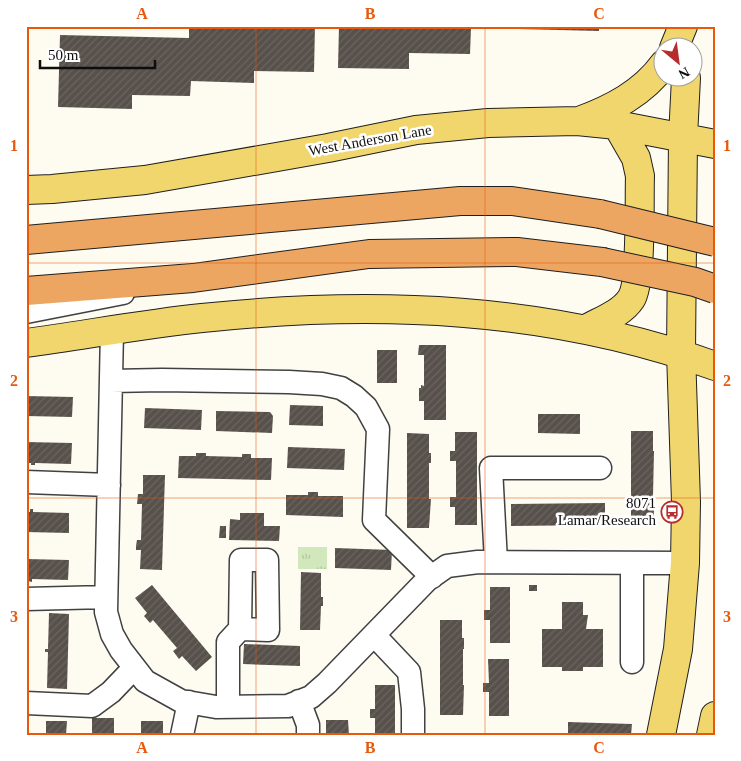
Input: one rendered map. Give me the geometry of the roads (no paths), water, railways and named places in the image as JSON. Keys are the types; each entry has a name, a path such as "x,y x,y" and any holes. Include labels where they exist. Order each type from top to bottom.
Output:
{"highway":[{"path":"26,240 460,201 512,201 600,214 715,242"},
{"path":"26,221 159,228"},
{"path":"26,291 193,278 369,254 517,252 602,262 695,282 715,289"}],"main road":[{"path":"678,38 683,26"},
{"path":"577,122 600,113 630,97 654,78"},
{"path":"661,735 678,649 685,564 686,502 680,353 682,136 685,88"},
{"name":"West Anderson Lane","path":"26,190 145,180 328,148 416,130 488,123 577,122 618,125 712,143"},
{"path":"586,329 620,310 632,299 637,282 640,176 636,158 618,125"},
{"path":"26,343 201,318 285,311 429,310 490,314 586,329 680,353 712,365"},
{"path":"711,735 715,716"}],"street":[{"path":"26,312 193,278"},
{"path":"112,331 106,612 112,634 121,650 145,681 181,700 216,707 288,706 311,697 432,577 447,566 462,563 496,562 685,564"},
{"path":"111,381 162,380 322,384 341,388 366,407 378,429 374,520 432,577"},
{"path":"496,562 492,468 600,468"},
{"path":"26,482 109,485"},
{"path":"632,563 632,662"},
{"path":"26,599 33,597 106,597"},
{"path":"228,706 228,642 240,629"},
{"path":"374,634 409,672 413,710 413,735"},
{"path":"26,703 92,706 111,692 134,668"},
{"path":"299,701 308,725 308,735"},
{"path":"182,735 189,702"}],"place":[{"name":"8071 Lamar/Research","path":"672,512"}]}
